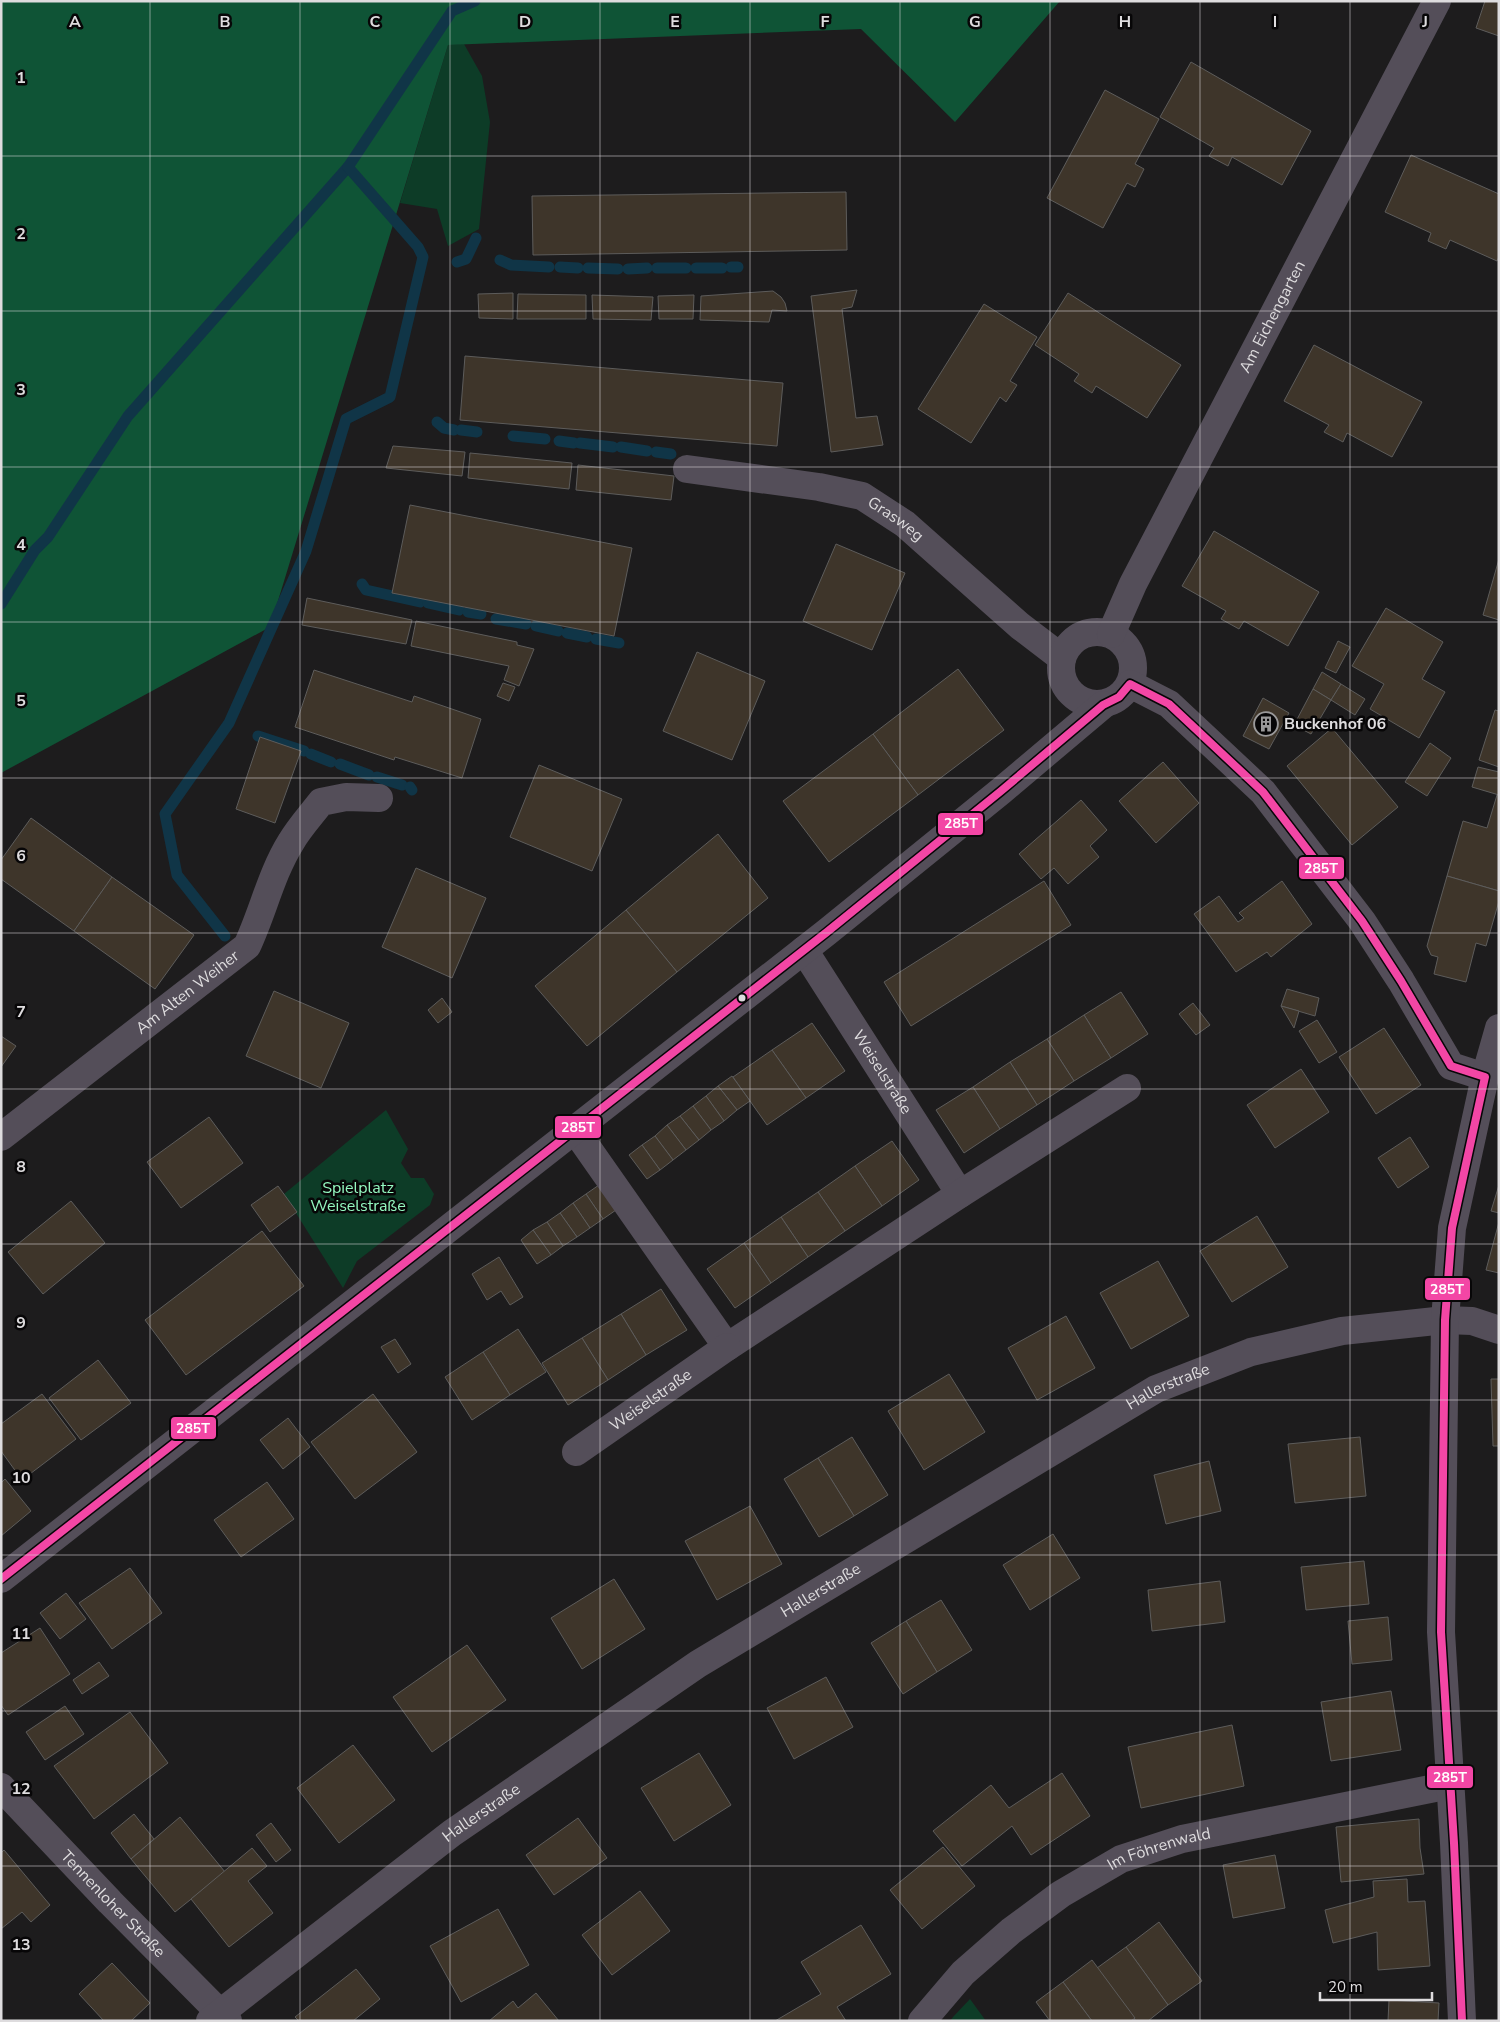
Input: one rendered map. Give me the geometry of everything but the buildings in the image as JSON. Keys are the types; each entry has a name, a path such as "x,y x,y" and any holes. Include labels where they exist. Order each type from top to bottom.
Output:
{"street":[{"name":"Am Eichengarten","path":"1110,634 1133,584 1438,1"},
{"name":"Grasweg","path":"687,469 819,487 862,496 905,524 1020,626 1062,658"},
{"path":"1,1579 804,950 994,797 1103,705 1114,701 1124,694 1134,672 1133,660 1129,649 1121,640 1110,634 1099,632 1086,633 1076,638 1067,648 1062,658 1063,682 1079,700 1090,704 1103,705"},
{"path":"1130,684 1169,704 1263,792 1362,921 1401,981 1451,1066 1485,1077"},
{"name":"Am Alten Weiher","path":"1,1137 247,946 276,872 291,842 321,802 346,797 379,798"},
{"name":"Weiselstraße","path":"804,950 960,1194"},
{"path":"1462,2021 1441,1632 1445,1320 1452,1228 1485,1077 1499,1028"},
{"name":"Weiselstraße","path":"576,1452 726,1347 960,1194 1127,1088"},
{"path":"575,1130 726,1347"},
{"name":"Hallerstraße","path":"219,2018 452,1832 698,1664 1156,1389 1251,1352 1342,1331 1445,1320 1472,1321 1499,1330"},
{"name":"Im Föhrenwald","path":"922,2021 963,1973 1011,1931 1061,1894 1121,1859 1182,1839 1450,1785"},
{"name":"Tennenloher Straße","path":"1,1787 219,2018"}],"green space":[{"path":"1,1 1060,1 955,122 861,29 448,45 270,627 1,773"},
{"path":"464,44 482,76 490,122 479,229 448,246 437,209 400,203 448,45"},
{"name":"Spielplatz Weiselstraße","path":"386,1110 408,1149 401,1163 411,1178 424,1178 434,1194 430,1205 357,1261 343,1288 284,1194"},
{"path":"970,1999 986,2021 950,2021 953,2017"}],"waterway":[{"path":"225,936 177,875 165,814 229,723 306,551 346,419 390,397 423,257 418,247 348,167 452,11 475,1"},
{"path":"1,604 35,550 48,537 128,416 348,167"},
{"path":"457,262 466,259 476,238"},
{"path":"500,260 511,265 549,267"},
{"path":"560,267 578,268"},
{"path":"731,267 738,267"},
{"path":"588,268 618,269"},
{"path":"628,269 647,268"},
{"path":"657,268 686,268"},
{"path":"696,268 722,268"},
{"path":"437,422 444,428 454,430"},
{"path":"461,430 477,432"},
{"path":"513,436 545,439"},
{"path":"559,441 574,443"},
{"path":"580,443 613,447"},
{"path":"621,447 647,451"},
{"path":"656,452 671,454"},
{"path":"362,584 366,590 420,602"},
{"path":"428,603 459,610"},
{"path":"468,612 481,614"},
{"path":"496,619 526,624"},
{"path":"536,626 558,631"},
{"path":"567,633 587,637"},
{"path":"596,639 619,643"},
{"path":"258,736 304,751"},
{"path":"311,754 331,762"},
{"path":"340,764 369,775"},
{"path":"377,777 402,785"}],"transit line":[{"name":"285T","path":"1,1579 827,932 1001,791 1103,705 1119,697 1130,684 1169,704 1263,792 1362,921 1401,981 1451,1066 1485,1077 1452,1228 1445,1320 1441,1632 1454,1843 1462,2021"}],"place":[{"name":"Buckenhof 06","path":"1266,724"}]}
